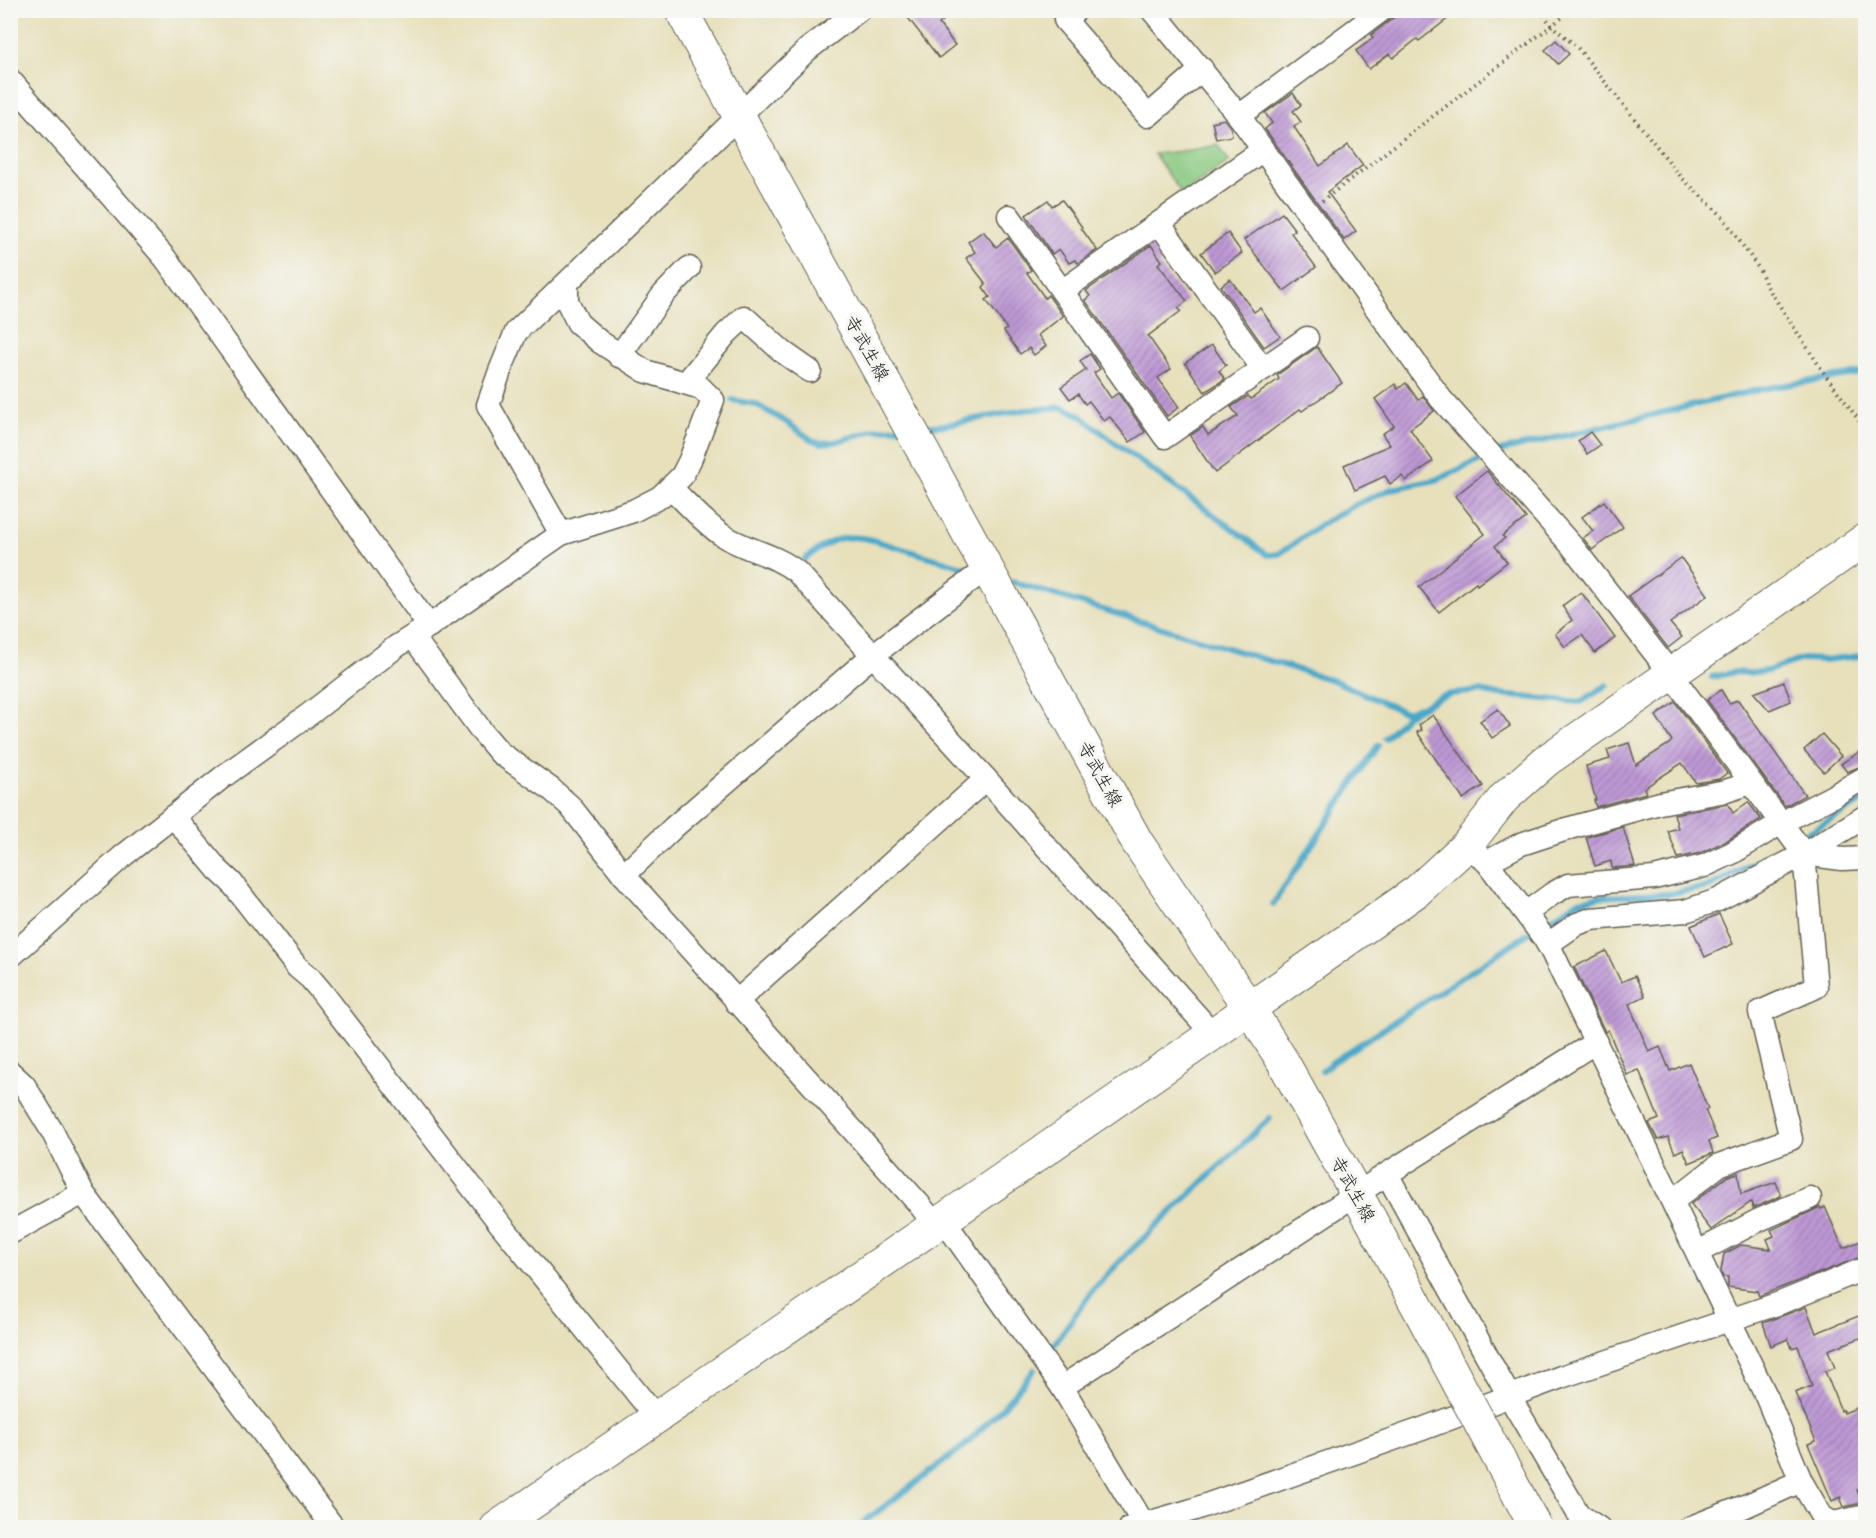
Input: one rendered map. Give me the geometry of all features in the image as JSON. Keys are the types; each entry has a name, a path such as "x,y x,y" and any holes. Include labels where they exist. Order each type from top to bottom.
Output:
{"main road":[{"name":"寺武生線","path":"681,10 1137,842 1282,1060 1536,1527"},
{"path":"496,1527 1417,891 1477,853 1504,798 1532,772 1866,539"}],"street":[{"path":"561,534 488,405 516,332 807,50 859,10"},
{"path":"1076,10 1065,20 1148,116 1202,69"},
{"path":"1152,10 1239,116 1441,399 1572,546 1671,674 1803,853 1816,987 1760,1012 1791,1139 1719,1165 1673,1201"},
{"path":"1239,116 1382,10"},
{"path":"10,80 165,258 421,632 470,717 500,753 560,796 570,806 624,875 736,1002 911,1195 939,1222 1062,1387 1140,1526 1192,1510 1509,1396 1780,1303 1866,1269"},
{"path":"1062,291 1263,150"},
{"path":"1010,216 1165,437 1307,338"},
{"path":"1159,223 1263,369"},
{"path":"619,356 663,295 689,268"},
{"path":"10,957 123,856 250,756 311,713 397,646 421,632 561,534 633,511 654,501 682,476 713,400 701,388 645,371 600,342 578,323 567,301 567,283"},
{"path":"686,383 719,342 744,317 783,352 810,371"},
{"path":"671,488 720,534 791,567 986,779 1213,1034"},
{"path":"624,875 674,827 873,655 987,568"},
{"path":"1527,915 1552,894 1568,885 1654,878 1704,866 1784,826 1866,777"},
{"path":"736,1002 986,779"},
{"path":"1477,853 1510,848 1570,828 1660,803 1726,791 1752,783"},
{"path":"173,816 231,882 297,967 321,991 498,1221 656,1418"},
{"path":"1546,941 1591,918 1685,911 1729,896 1866,816"},
{"path":"1477,853 1546,941 1698,1252 1767,1398 1801,1480 1822,1517 1833,1523 1866,1516"},
{"path":"1803,853 1842,859 1866,858"},
{"path":"1062,1387 1363,1208 1387,1174 1596,1042"},
{"path":"10,1072 24,1085 52,1131 83,1193 334,1527"},
{"path":"1387,1174 1509,1396 1579,1515 1599,1527"},
{"path":"10,1233 83,1193"},
{"path":"1698,1252 1759,1220 1810,1198"},
{"path":"1689,1527 1750,1504 1801,1480"}],"path":[{"path":"1540,10 1551,26 1577,47 1682,178 1722,216 1760,270 1766,285 1824,373 1866,430"},
{"path":"1307,213 1572,10"}],"green space":[{"path":"1218,145 1229,161 1182,194 1154,154 1190,150"}],"building":[{"path":"902,10 956,10 939,24 955,45 939,58"},
{"path":"1404,10 1459,10 1419,41 1417,39 1393,58 1389,54 1369,69 1356,51 1373,38 1371,35"},
{"path":"1556,40 1569,54 1558,64 1545,50"},
{"path":"1293,93 1301,105 1293,111 1301,122 1294,127 1320,166 1348,145 1363,165 1327,192 1356,231 1344,240 1265,129 1272,123 1265,113"},
{"path":"1224,119 1231,128 1232,136 1216,139 1212,122"},
{"path":"1048,200 1052,206 1062,200 1097,250 1078,263 1075,260 1069,263 1059,249 1052,254 1026,215"},
{"path":"1282,213 1295,230 1291,233 1316,267 1284,291 1244,240"},
{"path":"983,231 996,247 1008,238 1031,270 1027,273 1045,298 1048,295 1063,316 1038,335 1046,346 1034,355 1029,348 1020,354 1004,331 1007,329 986,300 990,297 983,287 986,284 966,258 975,252 968,242"},
{"path":"1228,233 1242,253 1215,272 1201,253"},
{"path":"1151,245 1162,261 1158,264 1187,301 1178,308 1181,311 1148,336 1171,369 1158,378 1179,407 1167,416 1085,300 1090,296 1086,291"},
{"path":"1230,279 1254,312 1260,308 1280,336 1264,347 1221,286"},
{"path":"1212,345 1226,365 1219,371 1225,379 1205,392 1185,363"},
{"path":"1317,347 1342,383 1302,411 1300,409 1215,473 1190,436 1203,427 1208,435 1238,416 1231,407 1248,396 1251,399 1279,379 1277,375"},
{"path":"1090,354 1100,369 1094,373 1111,398 1118,393 1145,432 1130,442 1110,417 1104,421 1089,401 1085,404 1078,394 1070,399 1061,387 1086,370 1080,361"},
{"path":"1406,383 1418,400 1423,396 1434,411 1410,429 1433,461 1406,481 1402,476 1390,484 1385,476 1355,490 1344,465 1390,445 1382,434 1394,426 1375,399 1395,384 1398,389"},
{"path":"1590,432 1600,445 1587,454 1578,441"},
{"path":"1487,471 1526,518 1502,536 1505,538 1495,546 1507,562 1439,612 1419,587 1485,534 1455,496"},
{"path":"1604,501 1623,527 1592,550 1583,538 1593,531 1582,517"},
{"path":"1681,558 1708,595 1670,623 1682,637 1668,648 1628,596"},
{"path":"1581,592 1615,638 1595,653 1582,635 1565,647 1555,634 1572,620 1562,606"},
{"path":"1784,682 1791,701 1769,710 1754,693"},
{"path":"1721,690 1729,703 1738,700 1805,795 1785,806 1707,700"},
{"path":"1675,702 1727,773 1719,779 1696,783 1682,763 1644,788 1646,793 1596,807 1586,766 1610,759 1607,750 1629,743 1636,765 1669,744 1672,741 1656,716"},
{"path":"1498,709 1510,726 1492,738 1480,721"},
{"path":"1433,715 1483,786 1463,799 1417,732 1422,730 1419,725"},
{"path":"1822,734 1841,756 1824,772 1804,750"},
{"path":"1859,752 1866,760 1866,764 1847,772 1841,764"},
{"path":"1748,802 1761,819 1726,841 1700,853 1678,858 1668,831 1678,828 1674,814 1728,804 1733,813"},
{"path":"1623,827 1635,866 1612,868 1611,861 1595,866 1586,837"},
{"path":"1719,914 1733,944 1705,957 1691,926"},
{"path":"1606,951 1621,982 1635,976 1645,996 1629,1004 1649,1052 1660,1047 1670,1071 1689,1063 1717,1138 1709,1141 1713,1153 1689,1163 1683,1149 1675,1153 1668,1137 1658,1140 1649,1123 1659,1119 1639,1070 1627,1075 1608,1030 1605,1032 1574,967"},
{"path":"1738,1173 1741,1194 1776,1182 1781,1196 1753,1208 1751,1202 1711,1230 1691,1204 1728,1176"},
{"path":"1820,1207 1821,1209 1825,1207 1843,1248 1866,1239 1866,1255 1759,1296 1757,1291 1728,1287 1728,1277 1723,1277 1721,1271 1724,1254 1741,1245 1771,1249 1767,1239 1774,1236 1771,1230"},
{"path":"1806,1307 1816,1333 1866,1313 1866,1336 1828,1350 1835,1368 1825,1371 1841,1411 1843,1410 1844,1413 1866,1404 1866,1487 1857,1490 1862,1503 1844,1507 1840,1497 1832,1501 1808,1444 1816,1441 1795,1393 1812,1386 1798,1346 1792,1348 1788,1339 1771,1346 1763,1323"}],"waterway":[{"path":"1500,451 1762,389 1866,372"},
{"path":"732,400 755,404 812,440 821,443 835,442 875,430 898,428"},
{"path":"922,427 1024,410 1062,407 1080,415 1267,555 1279,554 1323,523 1357,504 1391,489 1436,480 1483,459"},
{"path":"805,559 829,543 853,537 873,540 970,569"},
{"path":"1013,582 1335,681 1402,711 1419,707"},
{"path":"1712,677 1735,672 1767,671 1803,659 1824,660 1859,656 1866,659"},
{"path":"1385,738 1407,715 1440,697 1451,694 1480,691 1499,695 1581,702 1607,685"},
{"path":"1273,904 1378,745"},
{"path":"1799,838 1866,799"},
{"path":"1540,925 1579,901 1599,897 1668,894 1709,887 1790,843"},
{"path":"1322,1071 1532,931"},
{"path":"1049,1351 1093,1290 1128,1253 1270,1118"},
{"path":"856,1528 963,1447 1004,1406 1034,1370"}]}
